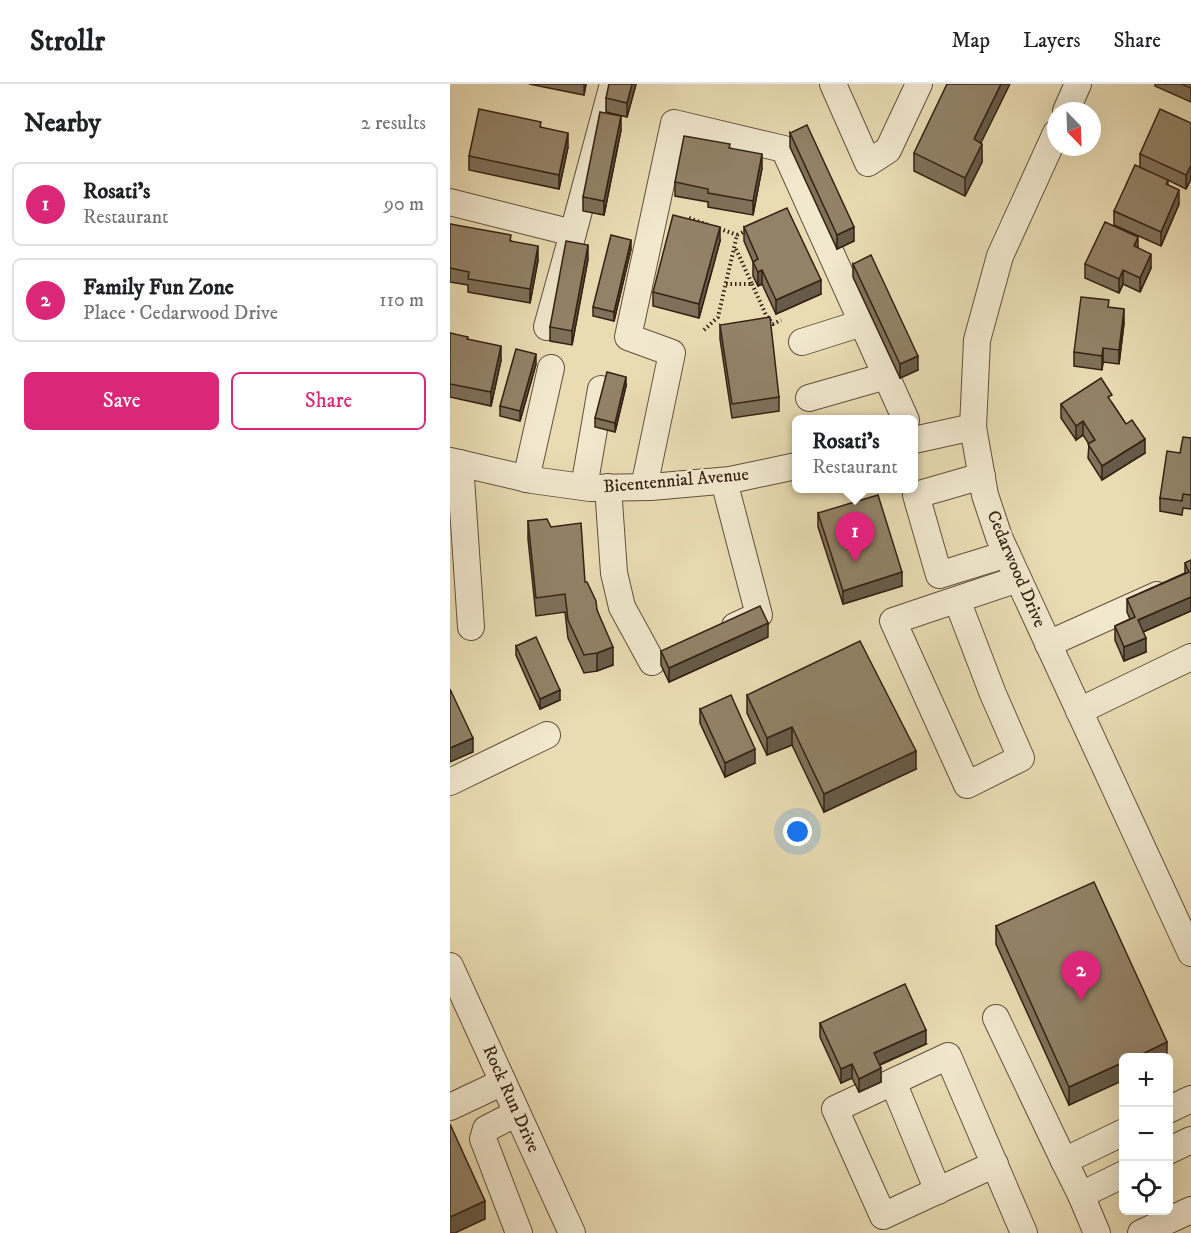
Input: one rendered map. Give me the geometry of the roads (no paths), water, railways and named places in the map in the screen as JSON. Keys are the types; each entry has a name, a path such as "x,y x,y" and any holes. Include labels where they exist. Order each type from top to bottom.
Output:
{"street":[{"path":"547,327 613,84"},
{"path":"832,84 868,163 888,150 919,84"},
{"path":"1070,102 1078,84"},
{"path":"644,487 672,353 628,337 674,123 784,149 903,415"},
{"name":"Cedarwood Drive","path":"1047,153 1000,256 977,340 973,427 985,495 995,526 1018,579 1191,953"},
{"path":"450,202 573,233"},
{"path":"802,342 862,323"},
{"path":"526,479 551,368"},
{"path":"809,398 886,376"},
{"path":"601,389 596,487 622,607 666,657"},
{"path":"918,433 973,427"},
{"path":"455,462 471,627"},
{"name":"Bicentennial Avenue","path":"455,462 526,479 596,487 644,487 724,481 792,467"},
{"path":"982,476 916,495 939,575 1007,554"},
{"path":"718,634 759,615 724,481"},
{"path":"957,600 1021,758 966,785 893,621 1018,579"},
{"path":"1048,644 1158,595"},
{"path":"1079,711 1191,657"},
{"path":"450,782 547,735"},
{"name":"Rock Run Drive","path":"450,966 570,1232"},
{"path":"996,1018 1097,1233"},
{"path":"995,1164 884,1216 835,1109 948,1056 995,1164 1024,1233"},
{"path":"450,1107 503,1082"},
{"path":"894,1082 938,1191"},
{"path":"1173,1108 1191,1099"},
{"path":"517,1113 486,1129 483,1139 519,1233"},
{"path":"1064,1161 1119,1134"},
{"path":"1173,1149 1191,1140"},
{"path":"1081,1195 1119,1176"},
{"path":"1141,1233 1191,1210"}],"place":[{"name":"Rosati's","path":"855,562"},
{"name":"Family Fun Zone","path":"1081,1001"}]}
